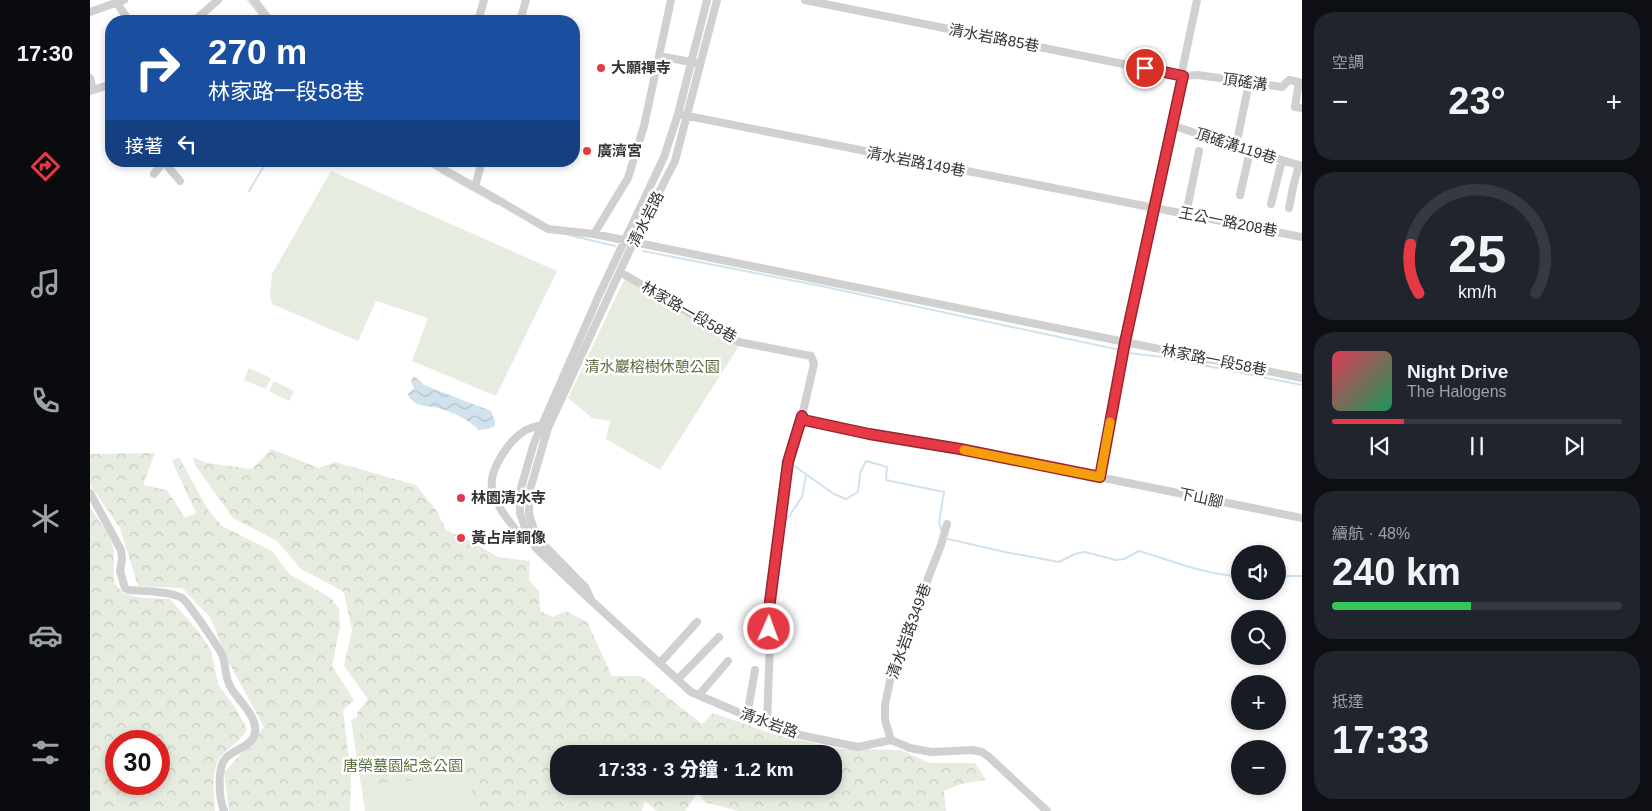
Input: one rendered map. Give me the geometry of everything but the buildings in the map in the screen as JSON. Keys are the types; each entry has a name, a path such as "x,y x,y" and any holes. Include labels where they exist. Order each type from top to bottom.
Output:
{"street":[{"path":"201,15 218,0"},
{"path":"254,0 265,15"},
{"path":"480,15 484,0"},
{"path":"522,15 526,0"},
{"path":"594,234 628,178 644,126 671,0"},
{"name":"清水岩路","path":"532,535 529,493 544,426 624,241 664,157 678,114 707,0"},
{"name":"清水岩路","path":"717,0 675,161 544,426 524,431 503,452 492,479 492,488 504,513 519,534 532,535 543,544 585,587 592,600 692,692 747,716 800,735 858,747 891,740"},
{"name":"清水岩路85巷","path":"805,0 1183,76"},
{"path":"802,416 804,420 869,434 960,449 1100,477 1125,342 1183,76 1197,0"},
{"path":"90,12 117,2 125,15"},
{"path":"659,56 700,64"},
{"name":"頂磘溝","path":"1183,76 1198,75 1282,87 1289,80 1301,83"},
{"path":"90,78 92,91 105,86"},
{"path":"1236,146 1249,83"},
{"path":"1301,83 1295,106 1302,108"},
{"name":"清水岩路149巷","path":"678,114 1155,207"},
{"name":"頂磘溝119巷","path":"1171,125 1301,166"},
{"path":"1186,214 1199,151"},
{"path":"1240,195 1250,151"},
{"path":"1272,204 1282,160"},
{"path":"1290,208 1293,186 1301,166"},
{"path":"154,174 159,167"},
{"path":"169,167 180,181"},
{"name":"林家路一段58巷","path":"444,167 548,229 594,234 1302,378"},
{"path":"475,187 480,167"},
{"name":"王公一路208巷","path":"1155,207 1302,237"},
{"name":"林家路一段58巷","path":"620,272 739,342 811,356 814,364 802,416"},
{"path":"766,722 770,641 768,617 788,462 802,416"},
{"name":"下山腳","path":"1100,477 1302,518"},
{"path":"90,494 121,550 120,570 125,588 169,594 183,598 220,650 224,658 226,679 252,718 255,728 254,736 248,743 225,758 222,765 220,774 224,811"},
{"name":"清水岩路349巷","path":"891,740 885,720 885,705 892,671 941,545 947,524"},
{"path":"660,663 697,622"},
{"path":"749,632 770,641"},
{"path":"678,679 719,637"},
{"path":"699,695 728,661"},
{"path":"747,716 755,670"},
{"path":"891,740 910,748 931,752 956,750 982,752 1047,811"}],"green space":[{"path":"331,171 557,271 496,396 412,361 428,318 376,301 358,341 272,304 270,295 272,274"},
{"name":"清水巖榕樹休憩公園","path":"625,278 739,346 660,470 606,439 610,421 592,418 568,398"},
{"path":"249,368 271,378 266,389 244,380"},
{"path":"274,381 294,391 289,401 269,391"},
{"path":"271,449 319,468 335,462 416,485 436,510 446,530 469,540 498,557 530,561 529,580 539,591 540,611 553,617 566,611 587,622 612,676 641,676 702,724 713,713 776,735 822,745 550,745 550,795 696,795 685,811 657,811 645,801 642,811 475,811 475,795 460,777 366,784 357,713 368,699 344,666 352,630 344,592 301,569 277,541 233,518 195,465 193,457 207,463 252,469"},
{"path":"155,453 143,485 167,490 185,518 196,513 172,461 179,457 208,510 222,526 272,551 289,574 331,598 339,609 340,627 332,666 354,700 343,710 351,777 350,811 229,811 224,773 264,727 228,661 210,617 182,588 138,586 120,528 90,485 90,454"},
{"path":"90,507 106,531 113,547 116,585 121,591 136,597 170,599 198,631 211,650 218,684 236,709 247,729 238,741 223,754 216,766 214,773 215,811 90,811"},
{"name":"唐榮墓園紀念公園","path":"373,709 452,734 482,811 365,811 351,720"},
{"path":"842,749 900,750 930,763 975,763 986,780 961,784 944,791 946,811 738,811 705,802 700,795 842,795"}],"water":[{"path":"414,376 424,385 491,411 495,426 479,430 470,422 454,414 415,402 408,394 414,388 411,381"}],"waterway":[{"path":"248,0 260,15"},
{"path":"249,191 263,167"},
{"path":"442,173 497,204"},
{"path":"569,235 615,246"},
{"path":"643,251 821,286 1120,350"},
{"path":"1130,353 1162,357 1302,385"},
{"path":"790,463 834,494 846,499 858,492 860,473 866,461 887,467 886,480 944,492 939,522 942,533"},
{"path":"783,525 802,497 806,475"},
{"path":"948,539 1059,562 1075,554 1085,552 1116,560 1124,559 1139,551 1202,570 1231,575"},
{"path":"1286,576 1302,576"}],"slow traffic":[{"path":"964,450 1100,477 1110,422"}],"place":[{"name":"大願禪寺","path":"601,68"},
{"name":"廣濟宮","path":"587,151"},
{"name":"林園清水寺","path":"461,498"},
{"name":"黃占岸銅像","path":"461,538"}],"route":[{"path":"769,629 768,617 788,462 802,416 804,420 869,434 960,449 1100,477 1125,342 1183,76 1145,68"}]}
